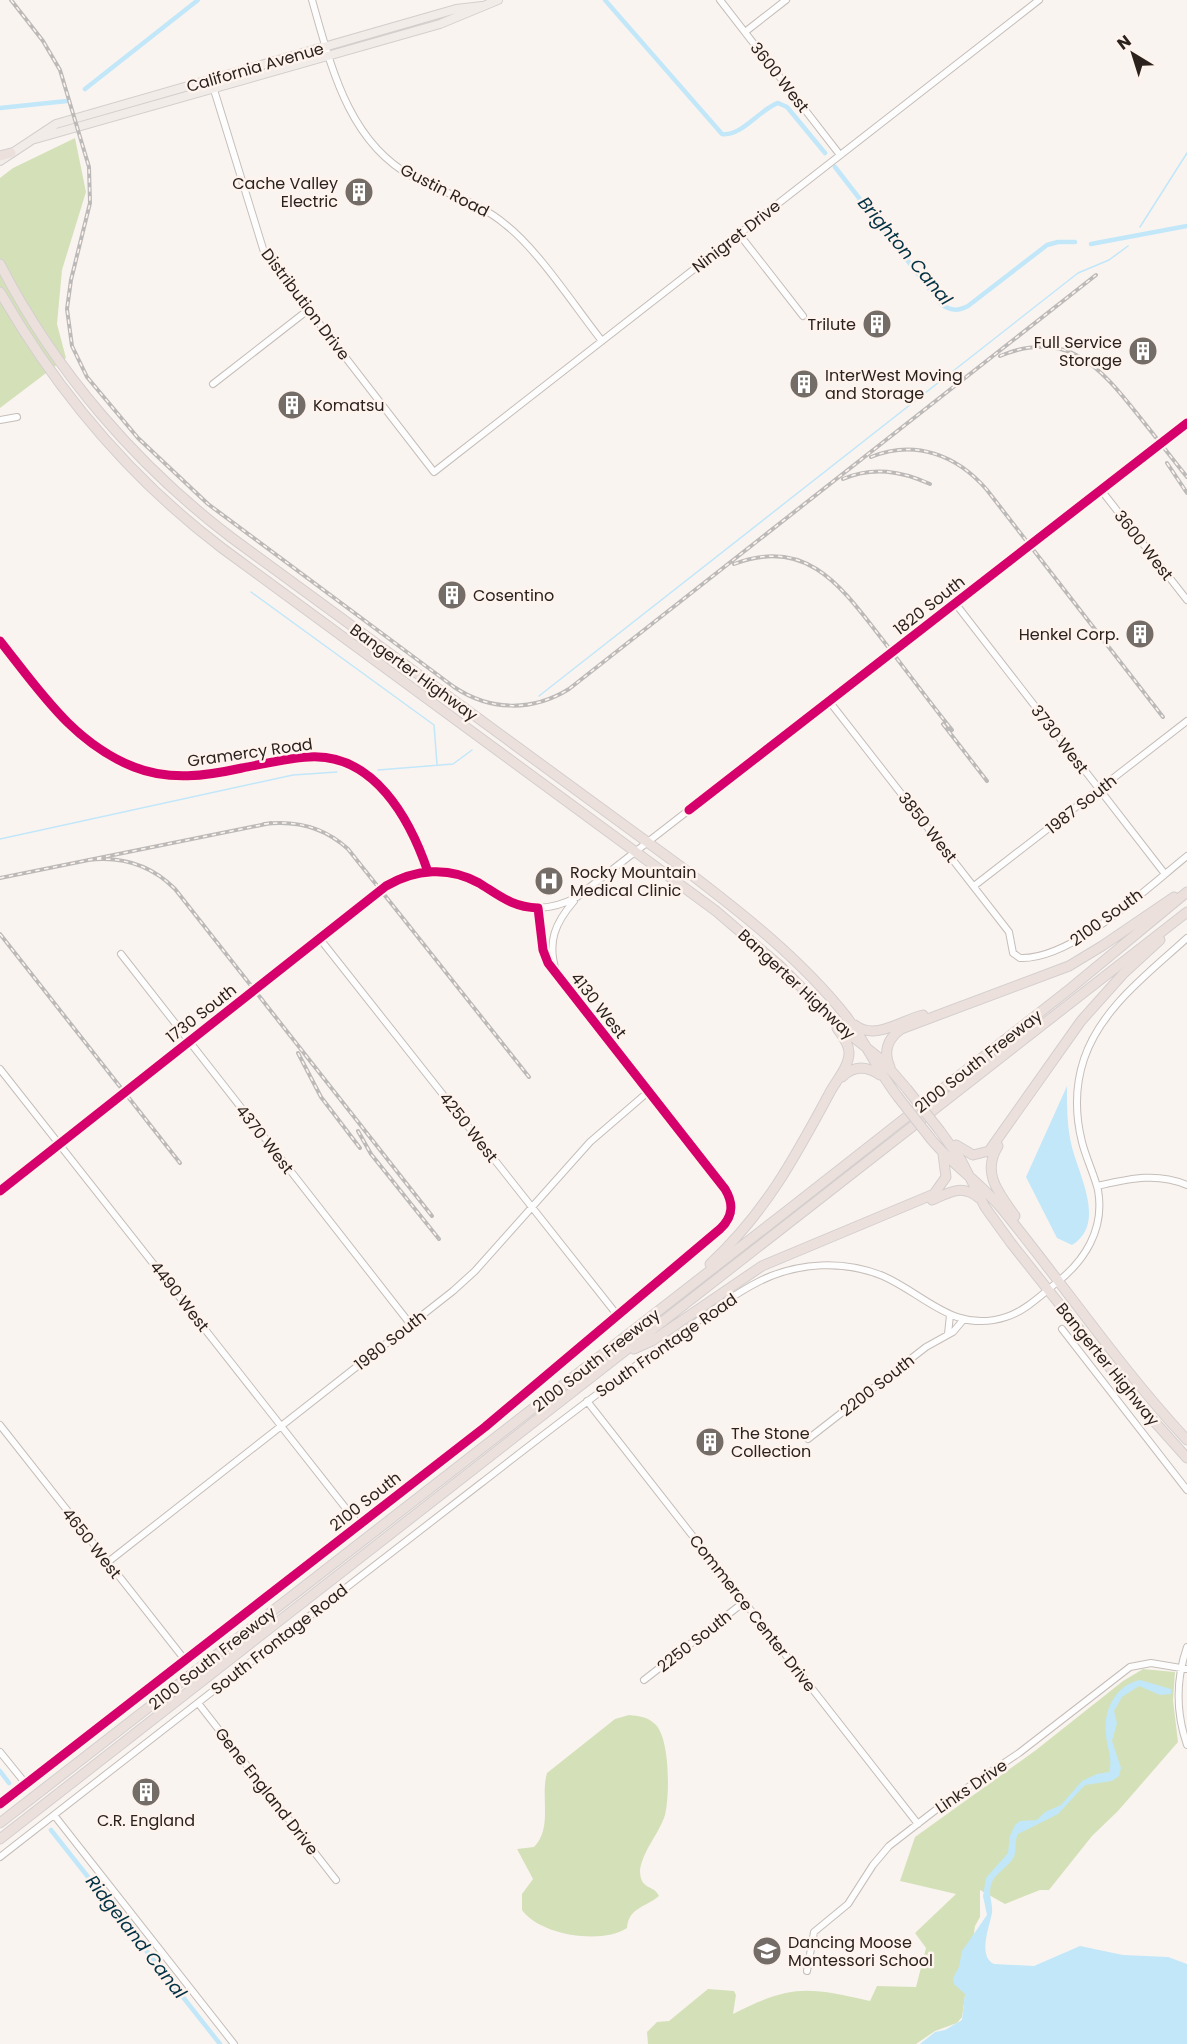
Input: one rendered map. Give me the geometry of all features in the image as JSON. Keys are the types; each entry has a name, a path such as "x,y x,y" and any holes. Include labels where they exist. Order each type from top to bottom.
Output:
{"highway":[{"path":"0,156 11,153"},
{"name":"Bangerter Highway","path":"0,264 43,337 101,414 184,499 242,545 711,890 775,944 849,1021 882,1077 943,1154 994,1200 1048,1265 1136,1380 1187,1440"},
{"name":"Bangerter Highway","path":"0,292 26,337 71,399 116,452 175,510 232,555 637,851 762,949 821,1007 892,1070 961,1160 981,1200 1048,1290 1137,1402 1187,1458"},
{"path":"892,1070 886,1053 894,1035 903,1028 1069,966 1187,891"},
{"name":"2100 South Freeway","path":"0,1823 1071,988 1187,891"},
{"path":"940,1131 964,1152 982,1155 994,1146 1098,999 1187,912"},
{"name":"2100 South Freeway","path":"0,1839 1187,912"},
{"path":"849,1021 863,1030 878,1031 910,1018 963,1005"},
{"path":"594,1362 697,1276 749,1226 768,1202 821,1110 849,1053 846,1041 821,1007"},
{"path":"821,1110 848,1071 865,1068 882,1077"},
{"path":"1023,1105 994,1154 991,1176 1048,1265"},
{"path":"616,1359 652,1341 762,1266 936,1192 946,1176 943,1154"},
{"path":"856,1227 956,1190 970,1191 981,1200"}],"main road":[{"name":"California Avenue","path":"0,161 32,140 212,85 326,46 456,9 498,0"},
{"name":"California Avenue","path":"212,85 329,56 448,21 480,3"}],"street":[{"name":"Gustin Road","path":"312,0 349,110 375,146 410,175 473,202 508,226 602,341"},
{"name":"3600 West","path":"720,0 840,155"},
{"path":"745,32 786,0"},
{"name":"Ninigret Drive","path":"434,472 1039,0"},
{"name":"Distribution Drive","path":"212,85 262,247 434,472"},
{"path":"739,234 803,316"},
{"path":"213,384 308,310"},
{"path":"0,420 17,417"},
{"name":"1820 South","path":"538,908 559,905 577,897 1187,423"},
{"name":"3600 West","path":"1101,490 1187,600"},
{"name":"3730 West","path":"955,603 1165,874"},
{"name":"Gramercy Road","path":"0,640 67,725 104,753 136,768 181,776 208,775 310,757 332,759 356,767 379,785 393,803 419,846 428,872"},
{"name":"3850 West","path":"829,701 1009,932 1011,948 1016,956"},
{"name":"1987 South","path":"974,886 1187,721"},
{"name":"2100 South","path":"1016,956 1024,958 1041,955 1075,942 1187,856"},
{"path":"428,872 464,876 511,904 538,908"},
{"name":"1730 South","path":"0,1191 386,886 405,876 428,872"},
{"path":"560,980 553,960 554,932 562,915 577,897"},
{"name":"4130 West","path":"538,908 543,950 560,980 725,1189 732,1205"},
{"name":"South Frontage Road","path":"0,1857 587,1401 746,1289 783,1271 803,1267 842,1266 873,1273 895,1282 950,1315 980,1321 1004,1318 1027,1306 1060,1281 1089,1248 1098,1223 1097,1186 1079,1127 1078,1092 1084,1059 1103,1021 1115,1006 1187,938"},
{"name":"4250 West","path":"320,939 618,1316"},
{"name":"4370 West","path":"121,954 411,1325"},
{"name":"4490 West","path":"0,1069 359,1525"},
{"name":"1980 South","path":"108,1562 280,1425 411,1325 475,1271 590,1142 648,1092"},
{"path":"1097,1186 1148,1177 1169,1179 1187,1185"},
{"name":"2100 South","path":"0,1804 485,1427 720,1229 729,1218 732,1205"},
{"path":"948,1334 950,1315"},
{"name":"2200 South","path":"808,1439 926,1347 948,1334 964,1319"},
{"path":"1062,1329 1187,1490"},
{"name":"Commerce Center Drive","path":"587,1401 918,1824"},
{"name":"4650 West","path":"0,1425 185,1660"},
{"name":"2250 South","path":"644,1680 744,1602"},
{"path":"1187,1647 1179,1707 1187,1745"},
{"name":"Links Drive","path":"807,1971 814,1932 848,1904 885,1850 1019,1753 1130,1667 1151,1663 1184,1669"},
{"name":"Gene England Drive","path":"198,1703 336,1880"},
{"path":"0,1752 26,1784"},
{"path":"54,1815 234,2044"}],"green space":[{"path":"75,138 86,192 62,270 57,324 66,358 0,408 0,178 13,168"},
{"path":"1143,1669 1175,1672 1173,1700 1178,1742 1118,1811 1092,1836 1049,1890 1040,1890 1005,1904 980,1890 980,1917 975,1926 962,2017 957,2023 935,2031 916,2044 648,2044 647,2032 657,2022 669,2021 708,1989 734,1991 736,1995 733,2014 753,2004 786,1993 815,1991 870,2001 877,1986 916,1987 926,1948 915,1933 956,1894 900,1881 915,1837 1036,1750 1123,1681"},
{"path":"629,1715 646,1718 655,1724 664,1741 666,1753 668,1795 665,1815 644,1856 640,1870 642,1881 659,1896 634,1912 628,1921 627,1928 616,1933 602,1936 572,1935 542,1926 530,1919 522,1910 522,1894 533,1879 517,1849 534,1847 540,1839 545,1821 547,1773 615,1719"}],"water":[{"path":"1067,1086 1070,1138 1089,1209 1088,1223 1083,1235 1072,1245 1057,1238 1026,1177"},
{"path":"1140,1680 1171,1689 1171,1694 1160,1695 1139,1686 1122,1697 1114,1711 1117,1723 1112,1741 1121,1768 1119,1776 1112,1781 1085,1785 1058,1814 1018,1834 1014,1857 995,1877 991,1885 992,1913 985,1948 989,1960 994,1964 1034,1966 1080,1946 1123,1955 1168,1957 1187,1964 1187,2044 920,2044 935,2032 945,2030 962,2020 965,1994 954,1984 953,1978 959,1967 962,1951 987,1915 983,1896 986,1878 1008,1853 1010,1836 1015,1825 1020,1821 1037,1820 1045,1812 1061,1805 1082,1781 1097,1774 1109,1772 1110,1758 1106,1726 1109,1708 1117,1693 1131,1683"}],"waterway":[{"name":"Brighton Canal","path":"85,89 198,0"},
{"name":"Brighton Canal","path":"605,0 722,134 736,131 778,103 787,107 825,153"},
{"name":"Brighton Canal","path":"0,108 67,101"},
{"path":"1140,227 1187,153"},
{"name":"Brighton Canal","path":"835,167 942,305 952,309 968,306 1047,245 1058,242 1075,242"},
{"name":"Brighton Canal","path":"1091,244 1187,226"},
{"path":"539,696 1078,273 1109,260 1128,246"},
{"path":"251,592 434,725 437,764"},
{"path":"378,770 453,764 472,750"},
{"path":"0,839 293,775 337,772"},
{"name":"Ridgeland Canal","path":"0,1771 9,1783"},
{"name":"Ridgeland Canal","path":"51,1830 220,2044"}],"railway":[{"path":"11,0 43,41 60,70 89,167 90,203 71,280 67,309 72,346 87,377 138,438 208,504 454,687 482,701 511,706 526,705 555,697 569,689 1096,275"},
{"path":"1000,356 1024,349 1044,347 1063,350 1080,357 1110,382 1187,477"},
{"path":"871,457 887,452 919,450 949,459 975,478 987,490 1163,717"},
{"path":"1167,463 1187,493"},
{"path":"843,479 876,471 898,473 930,484"},
{"path":"734,564 760,557 783,557 803,562 821,572 852,602 952,730"},
{"path":"943,724 987,781"},
{"path":"0,878 271,823"},
{"path":"264,824 287,823 309,827 329,835 348,849 529,1077"},
{"path":"88,860 112,859 135,864 156,874 175,889 432,1216"},
{"path":"0,934 180,1163"},
{"path":"298,1053 321,1097 360,1148"},
{"path":"358,1131 371,1154 439,1239"}],"cycle path":[{"path":"689,810 1187,423"},
{"path":"0,641 43,696 75,730 112,757 134,767 161,774 188,776 309,757 332,759 352,766 370,778 400,811 428,872"},
{"path":"0,1191 386,886 420,873 444,872 468,878 513,903 538,908 543,950 548,963 725,1189 731,1205 728,1220 720,1229 485,1427 0,1804"}],"place":[{"name":"Cache Valley Electric","path":"359,192"},
{"name":"Trilute","path":"877,324"},
{"name":"Full Service Storage","path":"1143,351"},
{"name":"InterWest Moving and Storage","path":"804,384"},
{"name":"Komatsu","path":"292,405"},
{"name":"Cosentino","path":"452,595"},
{"name":"Henkel Corp.","path":"1140,634"},
{"name":"Rocky Mountain Medical Clinic","path":"549,881"},
{"name":"The Stone Collection","path":"710,1442"},
{"name":"C.R. England","path":"146,1792"},
{"name":"Dancing Moose Montessori School","path":"767,1951"}]}
